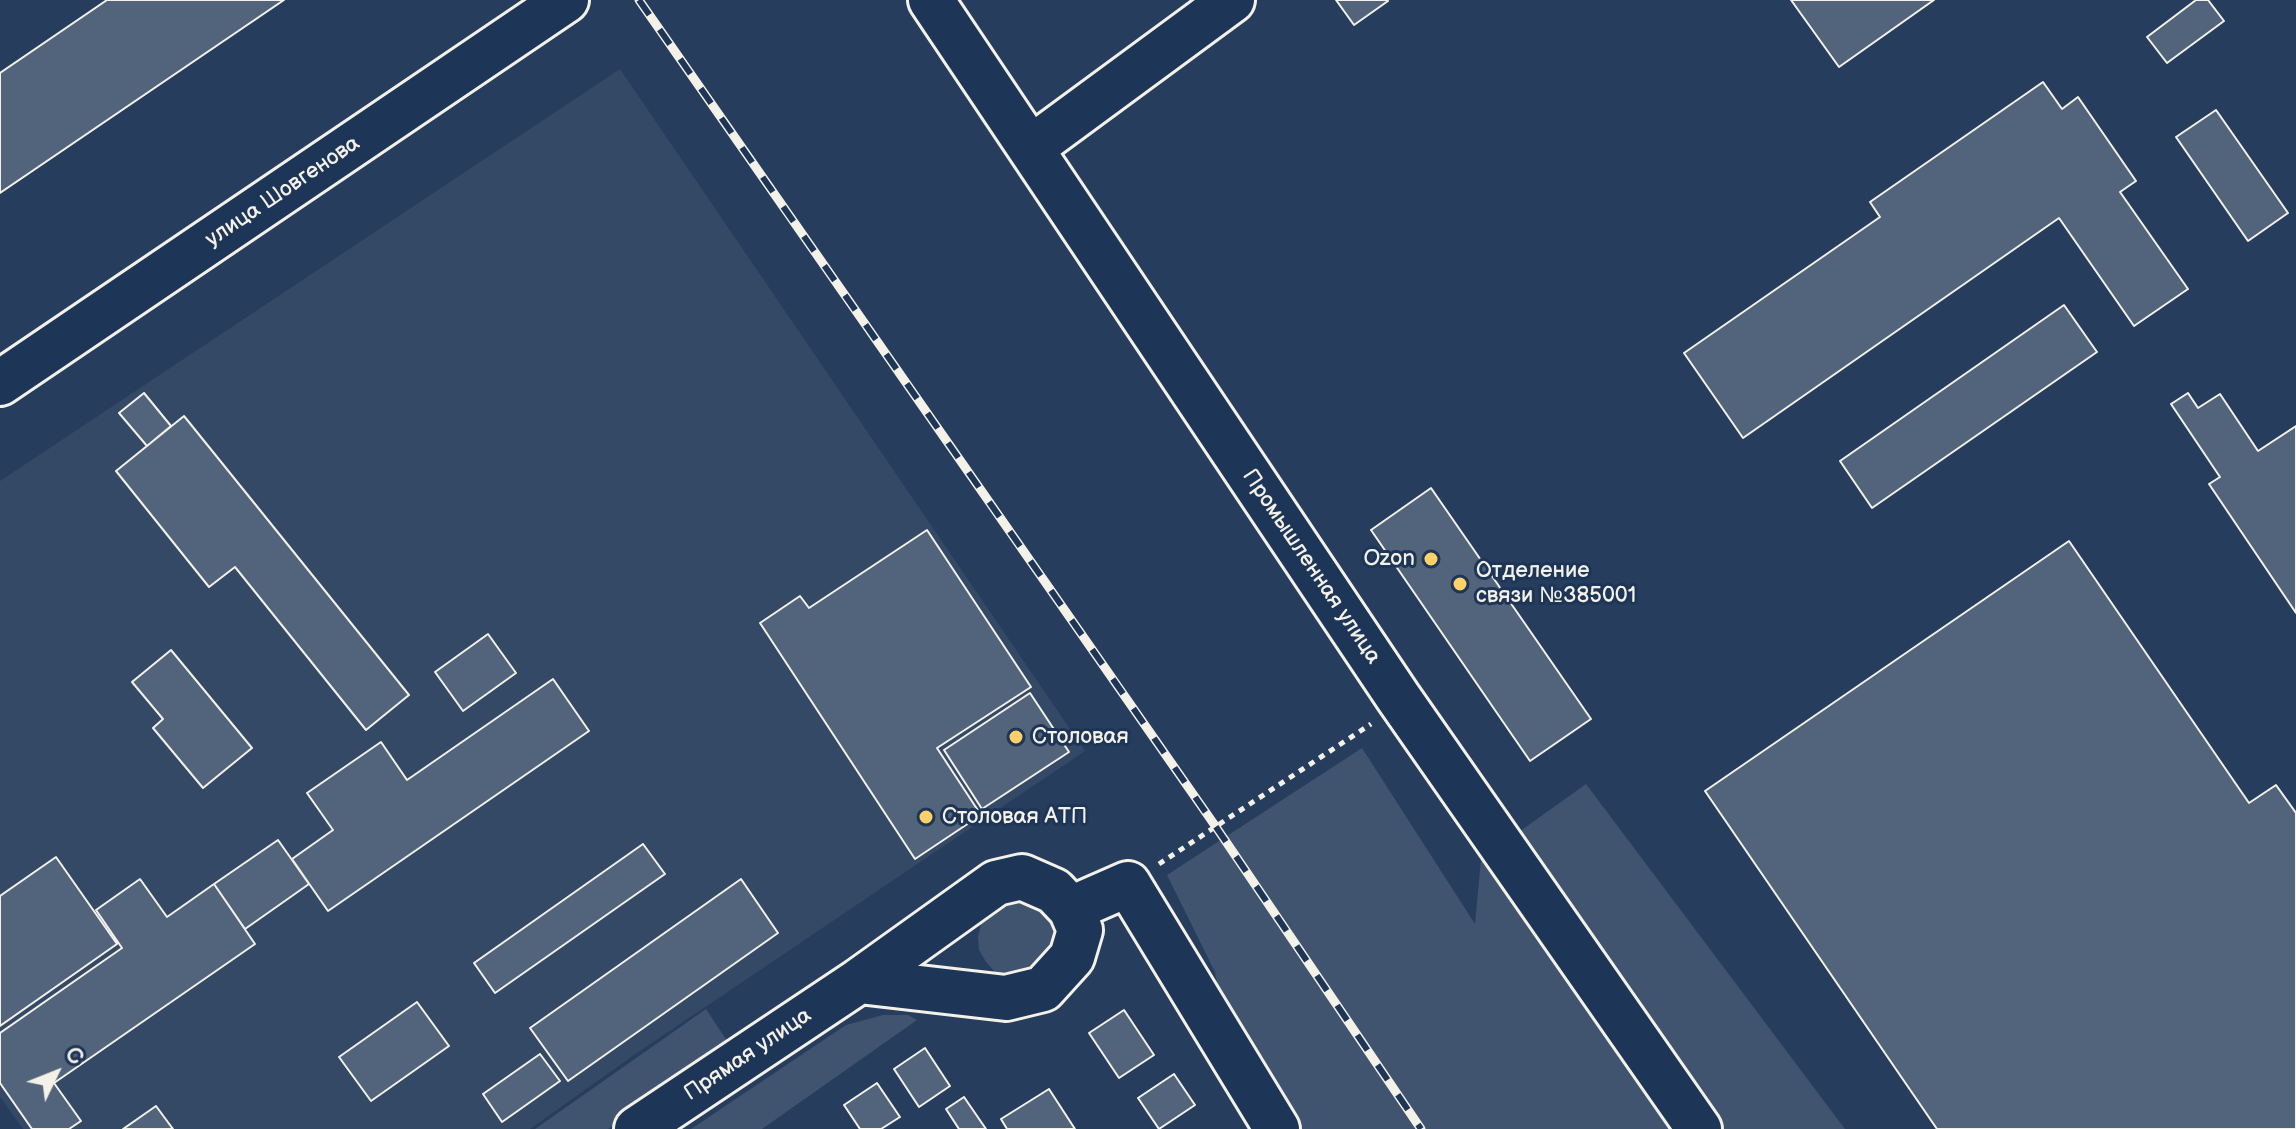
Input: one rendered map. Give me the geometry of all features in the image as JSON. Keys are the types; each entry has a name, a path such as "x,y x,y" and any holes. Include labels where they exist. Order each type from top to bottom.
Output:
{"street":[{"name":"улица Шовгенова","path":"0,383 566,0"},
{"name":"Промышленная улица","path":"931,0 1402,703 1699,1129"},
{"path":"1031,148 1232,0"},
{"name":"Прямая улица","path":"637,1129 859,981 996,883 1022,877 1054,891 1071,909"},
{"path":"859,981 1006,998 1043,989 1072,957 1080,930 1071,909 1128,884 1277,1129"}],"path":[{"path":"1128,884 1402,703"}],"shaded area":[{"path":"620,69 1085,751 634,1055 530,1129 23,1129 0,1097 0,481"},
{"path":"1362,748 1475,924 1481,859 1586,784 1845,1129 1292,1129 1224,1018 1215,972 1167,875"},
{"path":"1012,901 1038,907 1048,916 1054,929 1055,942 1045,966 1007,977 995,972 986,962 979,950 978,937 981,924 989,913"},
{"path":"706,1009 731,1047 608,1129 535,1129"},
{"path":"883,1015 908,1015 917,1020 762,1129 691,1129 846,1025"}],"building":[{"path":"107,0 284,0 0,193 0,73"},
{"path":"1336,0 1387,0 1388,1 1354,25"},
{"path":"1791,0 1934,0 1839,67"},
{"path":"2196,0 2208,0 2224,21 2167,63 2147,37"},
{"path":"2043,82 2062,109 2078,97 2136,181 2120,192 2188,289 2134,326 2059,218 1743,438 1684,353 1880,217 1870,202"},
{"path":"2216,110 2288,213 2248,241 2176,137"},
{"path":"2064,305 2097,352 1872,508 1840,461"},
{"path":"144,393 171,426 147,446 119,413"},
{"path":"2188,393 2198,408 2220,394 2258,451 2296,426 2296,613 2209,484 2220,477 2171,404"},
{"path":"184,416 409,695 366,730 235,567 209,587 116,471"},
{"path":"1431,488 1591,719 1530,761 1371,530"},
{"path":"927,530 1031,687 937,748 981,815 915,859 760,623 800,596 809,608"},
{"path":"2069,541 2249,803 2276,785 2296,813 2296,1129 1937,1129 1705,791"},
{"path":"488,634 516,673 463,711 435,672"},
{"path":"171,650 252,748 203,788 153,728 163,719 132,682"},
{"path":"553,679 589,731 328,911 292,859 333,830 307,793 381,742 407,780"},
{"path":"1030,693 1069,752 982,809 944,750"},
{"path":"278,840 309,884 245,929 214,884"},
{"path":"643,844 665,874 495,993 474,963"},
{"path":"56,857 117,944 0,1026 0,896"},
{"path":"140,879 167,917 214,884 255,944 54,1083 81,1121 69,1129 32,1129 0,1083 0,1033 122,948 96,910"},
{"path":"741,879 778,933 568,1081 530,1028"},
{"path":"417,1002 449,1046 371,1101 339,1057"},
{"path":"1124,1010 1154,1055 1119,1078 1089,1033"},
{"path":"925,1048 950,1086 919,1107 894,1069"},
{"path":"540,1054 560,1081 502,1122 483,1094"},
{"path":"1174,1074 1195,1105 1159,1129 1138,1098"},
{"path":"877,1083 900,1117 881,1129 860,1129 844,1105"},
{"path":"1049,1089 1075,1129 1007,1129 1001,1119"},
{"path":"964,1097 986,1129 959,1129 946,1109"},
{"path":"156,1106 173,1129 123,1129"}],"railway":[{"path":"639,0 1216,827 1421,1129"}],"place":[{"name":"Ozon","path":"1431,559"},
{"name":"Отделение связи №385001","path":"1460,584"},
{"name":"Столовая","path":"1016,737"},
{"name":"Столовая АТП","path":"926,817"}]}
